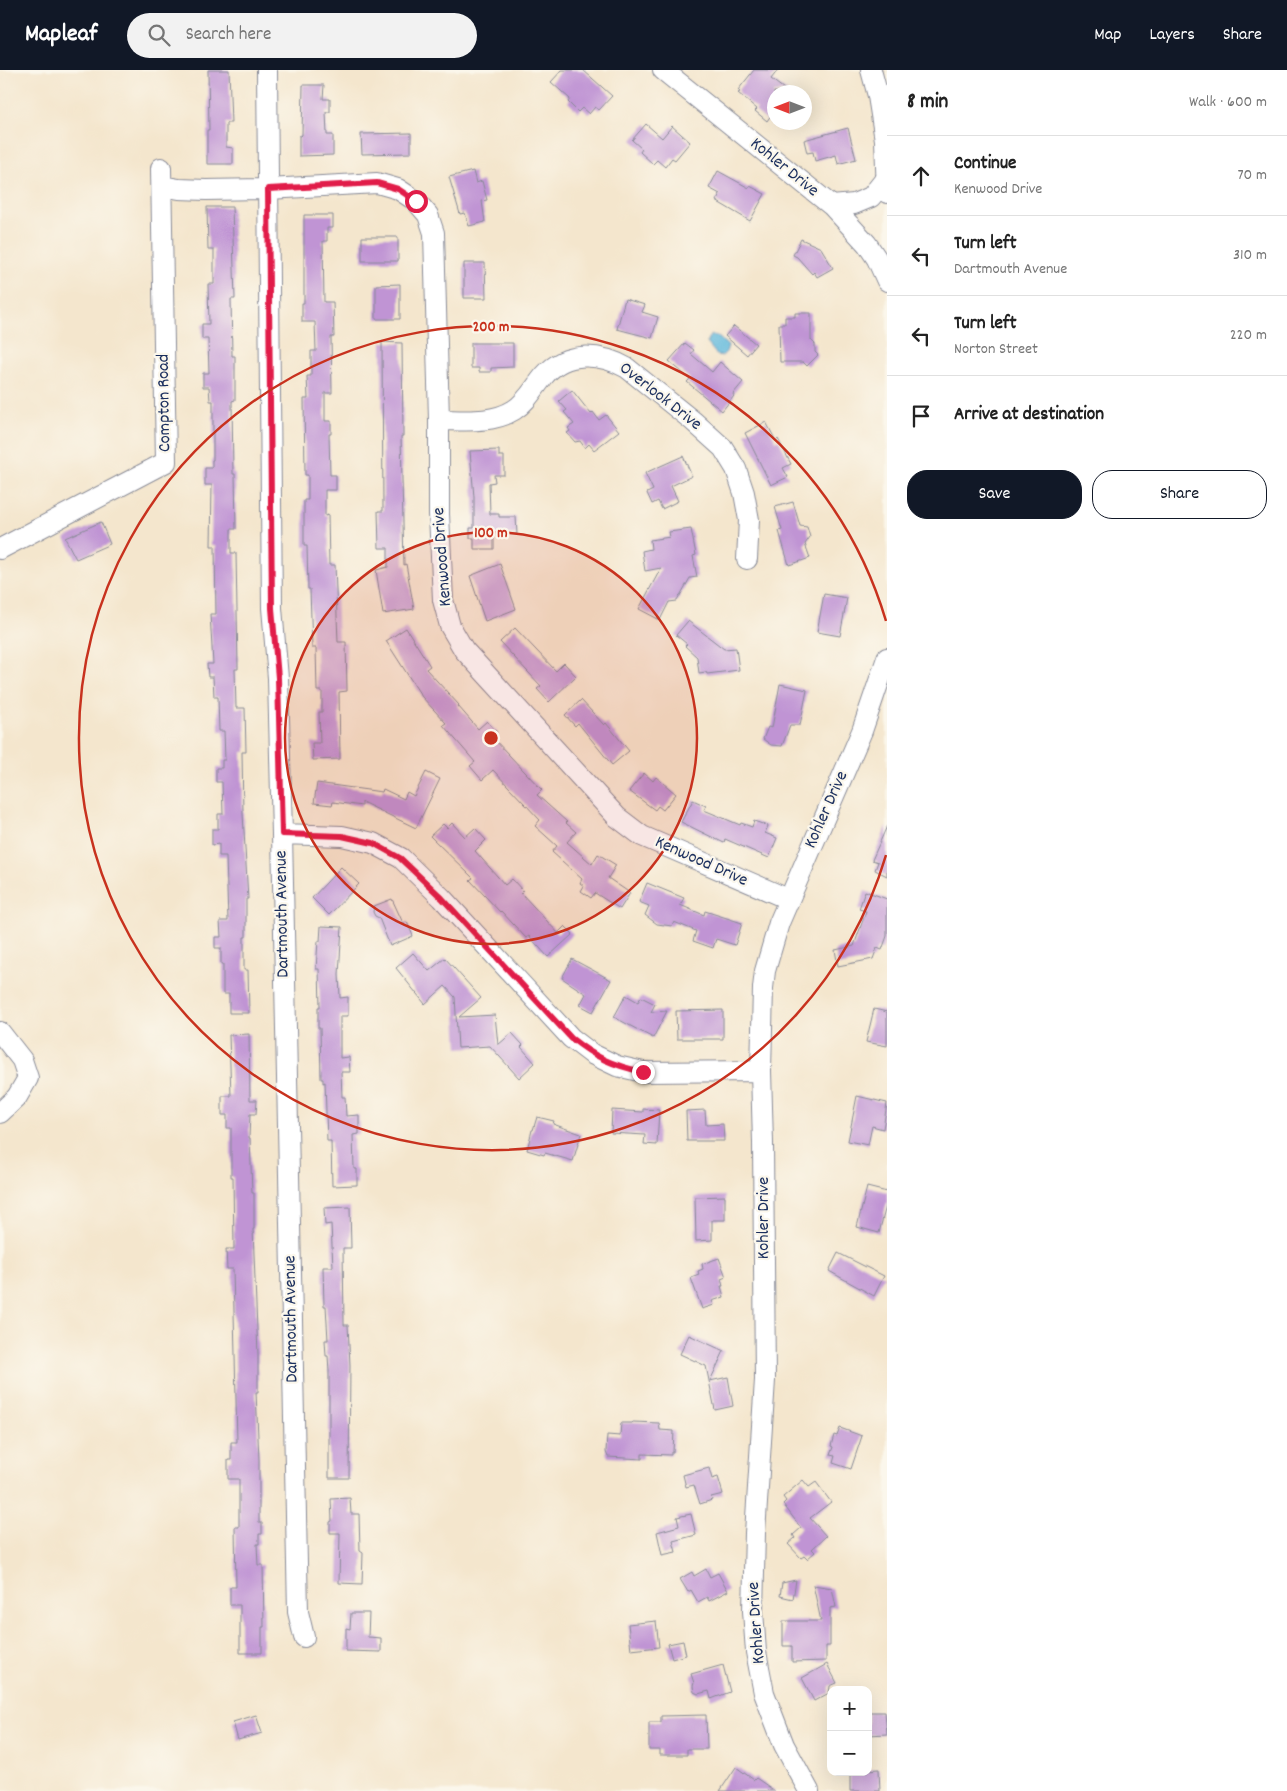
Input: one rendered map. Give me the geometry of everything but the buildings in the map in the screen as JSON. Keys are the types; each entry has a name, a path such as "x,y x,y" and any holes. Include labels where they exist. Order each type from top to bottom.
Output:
{"street":[{"name":"Dartmouth Avenue","path":"267,70 272,608 278,678 298,1612 304,1638"},
{"name":"Kohler Drive","path":"663,70 832,206 867,244 877,259 887,281"},
{"path":"832,206 854,204 871,197 887,185 885,140 878,96 871,70"},
{"name":"Compton Road","path":"0,549 166,462 162,177 186,189 268,189"},
{"name":"Kenwood Drive","path":"268,189 377,183 398,189 416,201 428,215 434,233 439,420 439,514 443,600 450,626 464,650 617,817 642,836 788,899"},
{"name":"Overlook Drive","path":"439,420 473,421 495,418 514,410 529,396 546,374 574,356 596,356 618,363 693,420 722,448 736,469 744,493 749,520 747,559"},
{"name":"Kohler Drive","path":"809,1791 784,1745 764,1693 756,1652 752,1610 765,1380 764,1143 761,1072 765,971 788,899 862,731 887,658"},
{"path":"282,834 342,836 373,843 400,858 442,898 571,1038 592,1054 617,1066 643,1072 761,1072"},
{"path":"0,1032 22,1060 28,1078 17,1097 0,1113"}],"water":[{"path":"712,335 717,336 728,346 722,356 717,355 707,343 708,338"}],"route":[{"path":"416,201 398,189 377,183 268,189 272,608 278,678 282,834 342,836 373,843 407,862 571,1038 592,1054 617,1066 643,1072"}]}
